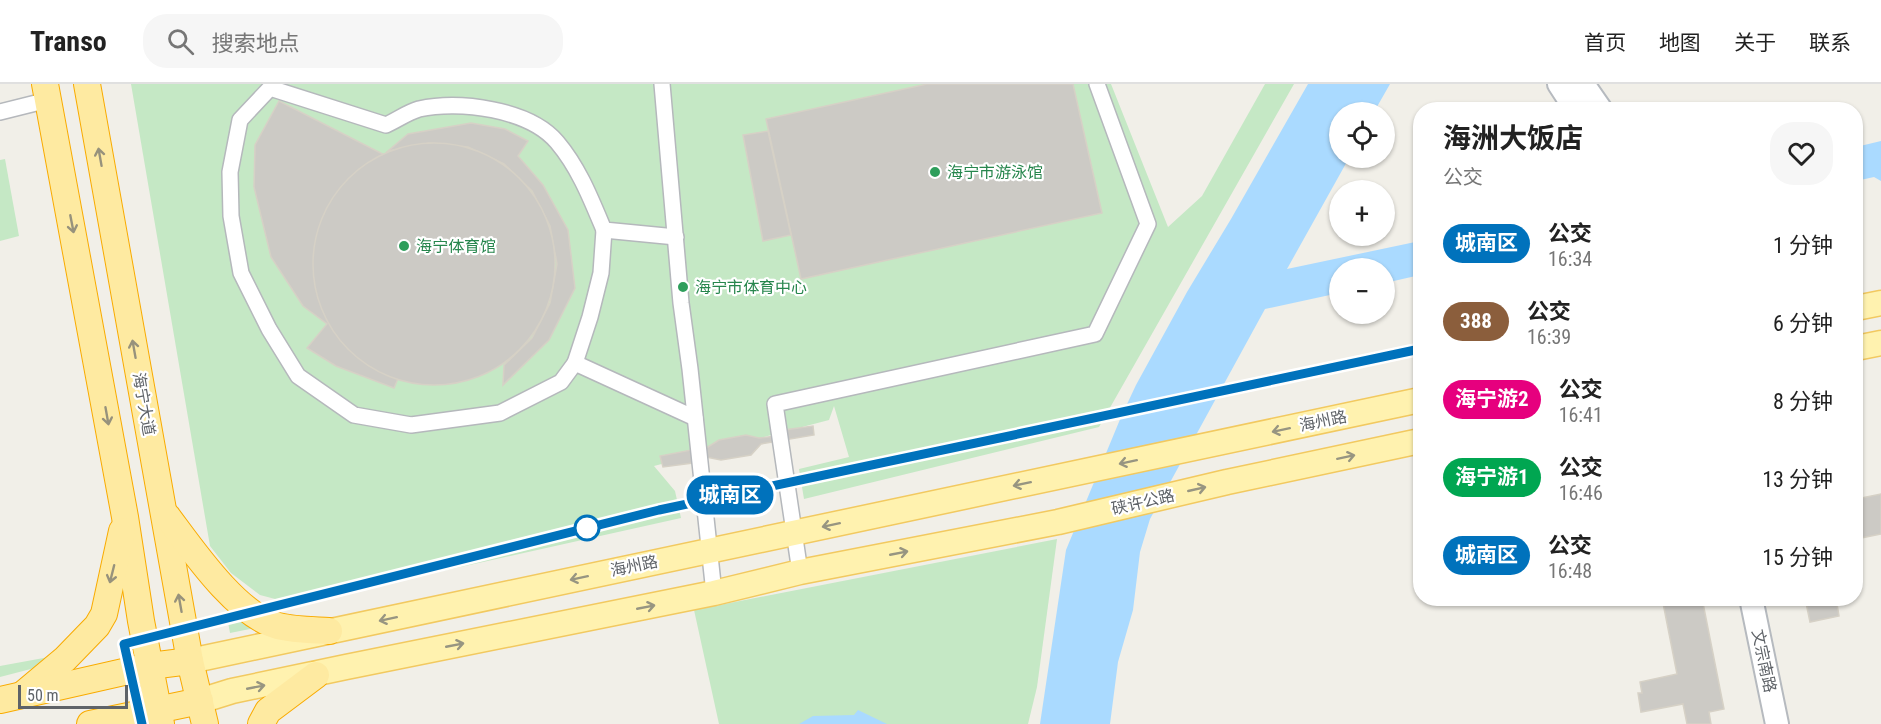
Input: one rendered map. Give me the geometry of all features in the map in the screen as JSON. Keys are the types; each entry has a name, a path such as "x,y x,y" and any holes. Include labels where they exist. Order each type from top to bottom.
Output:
{"highway":[{"name":"海宁大道","path":"87,84 190,661 202,712"},
{"path":"46,92 126,517 141,621 160,717"},
{"path":"163,511 198,559 249,611 276,626 329,631"},
{"path":"11,697 65,659 97,626 104,614 126,517"},
{"path":"11,697 150,666 190,661"},
{"path":"261,724 268,711 316,675"},
{"path":"90,724 202,712"}],"main road":[{"path":"1559,84 1571,102"},
{"path":"1583,84 1595,102"},
{"path":"1863,307 1881,303"},
{"path":"1863,347 1881,343"},
{"name":"海州路","path":"190,661 1413,401"},
{"name":"硖许公路","path":"800,572 1058,522 1227,482 1413,442"},
{"path":"202,712 232,692 714,593 800,572"},
{"name":"文宗南路","path":"1753,606 1777,724"}],"street":[{"path":"662,84 681,303 714,593"},
{"path":"800,572 775,404 1095,334 1148,224 1097,84"},
{"path":"270,88 386,125 418,110 466,105 522,117 555,140 583,179 604,230 601,273 590,317 575,363 561,382 500,413 411,425 354,415 298,376 269,329 241,273 231,216 230,172 240,120 270,88"},
{"path":"0,112 46,92"},
{"path":"604,230 676,237"},
{"path":"575,363 695,418"}],"green space":[{"name":"海宁市体育中心","path":"131,84 1111,84 1168,227 1202,196 1265,84 1294,84 1099,427 804,499 799,469 849,457 834,406 829,420 654,466 675,491 681,518 294,604 260,595 231,573 210,546"},
{"path":"5,159 19,236 0,241 0,160"},
{"path":"1057,539 1037,687 1028,724 719,724 694,610"},
{"path":"226,611 255,628 230,633"},
{"path":"49,657 50,664 0,677 0,666"}],"water":[{"path":"1308,84 1390,84 1380,102 1329,102 1329,168 1343,168 1337,180 1329,180 1329,194 1287,269 1329,260 1329,295 1265,309 1150,519 1140,552 1133,610 1118,662 1110,724 1040,724 1066,550 1136,385 1187,292"},
{"path":"1881,141 1881,181 1874,177 1863,179 1863,145"},
{"path":"1413,242 1413,277 1395,281 1395,258 1339,258"},
{"path":"858,710 887,724 799,724 813,716 854,715"}],"building":[{"name":"海宁市游泳馆","path":"927,84 1073,84 1102,213 801,279 766,119"},
{"name":"海宁体育馆","path":"279,101 402,164 433,157 467,163 498,174 529,208 538,234 542,270 535,302 523,301 505,335 472,356 432,370 405,362 394,388 336,366 307,348 327,324 303,306 271,257 254,187 255,145"},
{"path":"471,123 505,129 528,141 518,156 543,185 568,230 575,288 549,340 503,385 504,365 532,338 550,303 557,264 550,226 532,191 504,164 468,147 429,143 388,151 408,134"},
{"path":"768,131 791,235 763,241 743,135"},
{"name":"海宁体育馆","path":"422,143 446,143 469,148 491,157 520,178 535,197 546,218 553,240 555,264 553,288 546,310 535,331 520,350 491,371 469,380 446,385 422,385 399,380 377,371 357,358 340,341 327,321 318,299 313,276 313,252 318,229 327,207 340,187 357,170 377,157 399,148"},
{"path":"813,426 814,435 761,444 751,455 721,460 706,457 693,463 663,467 660,456 691,450 692,453 703,450 719,440 746,435 759,438 784,435 784,430"},
{"path":"1881,494 1881,534 1863,538 1863,498"},
{"path":"1664,606 1704,606 1724,709 1709,712 1711,724 1687,724 1683,704 1641,712 1638,693 1642,693 1640,682 1677,674"},
{"path":"1807,606 1837,606 1839,616 1810,622"}],"bus line":[{"name":"城南区","path":"142,724 124,644 659,510 1413,350"}],"place":[{"name":"海宁市游泳馆","path":"935,172"},
{"name":"海宁体育馆","path":"404,246"},
{"name":"海宁市体育中心","path":"683,287"}]}
